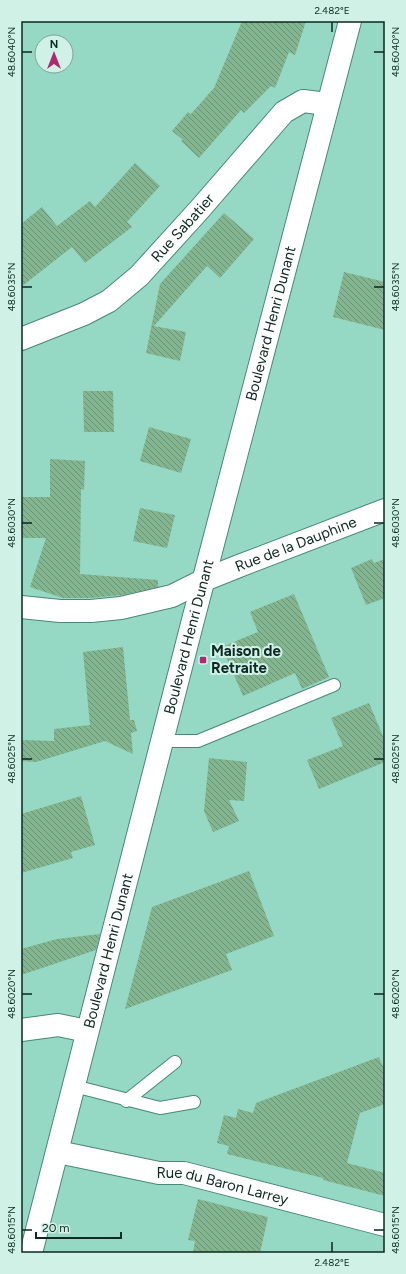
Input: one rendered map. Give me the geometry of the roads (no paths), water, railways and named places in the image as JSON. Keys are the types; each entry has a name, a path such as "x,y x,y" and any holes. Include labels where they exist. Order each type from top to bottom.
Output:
{"main road":[{"name":"Boulevard Henri Dunant","path":"31,1253 162,741 327,104 350,21"},
{"name":"Rue Sabatier","path":"21,339 84,314 109,301 139,276 199,210 284,112 303,101 327,104"},
{"name":"Rue de la Dauphine","path":"21,607 60,611 91,611 121,608 172,596 204,580 385,510"},
{"path":"21,1030 58,1025 87,1031"},
{"name":"Rue du Baron Larrey","path":"58,1152 159,1173 184,1173 385,1225"}],"lane":[{"path":"162,741 198,741 334,685"},
{"path":"126,1101 175,1062"},
{"path":"74,1086 126,1101 160,1108 194,1102"}],"place":[{"name":"Maison de Retraite","path":"203,660"}]}
